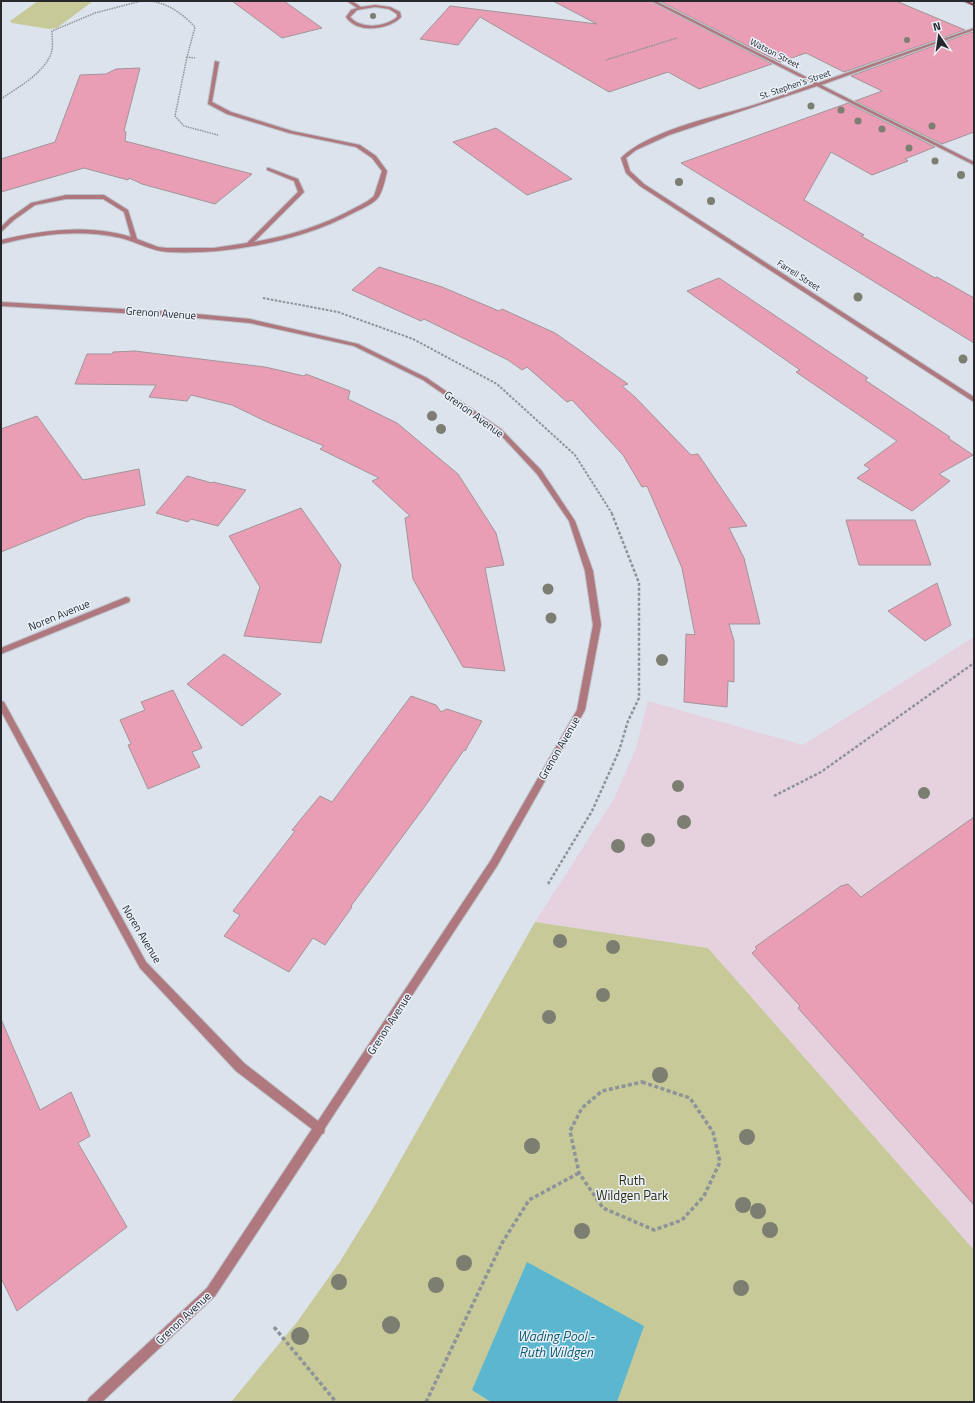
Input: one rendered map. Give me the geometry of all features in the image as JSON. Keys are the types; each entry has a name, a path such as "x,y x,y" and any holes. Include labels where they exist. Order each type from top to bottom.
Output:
{"main road":[{"path":"965,1 974,5"}],"street":[{"path":"349,1 360,8 375,6 390,8 399,13 399,17 392,23 385,25 360,25 354,23 348,17 350,13 360,8"},
{"name":"Watson Street","path":"653,1 974,164"},
{"name":"St. Stephen's Street","path":"623,158 631,151 660,137 974,30"},
{"path":"1,242 27,235 69,230 99,232 134,240 166,250 208,250 249,244 314,229 343,218 375,198 385,171 374,157 358,146 291,132 230,112 210,103 217,62"},
{"name":"Farrell Street","path":"623,158 628,172 642,185 974,400"},
{"path":"249,244 301,192 296,180 269,169"},
{"path":"1,230 12,219 33,204 66,197 104,197 126,211 134,240"},
{"name":"Grenon Avenue","path":"1,304 176,314 250,320 356,345 425,379 499,430 539,472 572,521 589,571 597,625 581,710 494,863 320,1129 211,1292 93,1402"},
{"name":"Noren Avenue","path":"1,651 126,600"},
{"name":"Noren Avenue","path":"1,704 143,965 240,1067 320,1129"}],"path":[{"path":"1,99 26,81 45,63 52,51 52,31 67,22 95,12 141,1"},
{"path":"151,1 162,2 190,21 196,27 187,57 217,62"},
{"path":"606,60 708,28"},
{"path":"262,298 338,312 413,339 497,384 574,454 614,517 639,583 640,698 628,721 619,751 592,811 548,884"},
{"path":"774,796 821,772 974,663"},
{"path":"642,1082 690,1098 713,1132 720,1162 704,1196 682,1220 654,1230 603,1208 579,1173 570,1131 582,1108 602,1091 642,1082"},
{"path":"426,1402 502,1243 529,1200 579,1173"},
{"path":"274,1327 336,1402"}],"shaded area":[{"path":"974,637 974,1250 708,948 535,922 614,799 636,748 648,701 803,745"}],"green space":[{"path":"38,1 93,1 57,28 49,29 12,23 10,21"},
{"name":"Ruth Wildgen Park","path":"535,922 708,948 974,1250 974,1402 231,1402 297,1322 339,1263 375,1205"}],"water":[{"name":"Wading Pool - Ruth Wildgen","path":"527,1262 644,1326 617,1402 491,1402 472,1390"}],"building":[{"path":"232,1 284,1 322,28 282,38"},
{"path":"553,1 650,1 772,64 699,89 668,72 609,92 480,17 458,45 420,39 450,6 597,24"},
{"path":"659,1 896,1 965,30 844,72 806,53 780,62"},
{"path":"972,32 974,34 974,132 942,144 855,101 882,91 851,76"},
{"path":"140,68 124,131 126,132 125,141 252,174 215,204 142,184 129,178 128,180 84,168 1,192 1,159 55,142 80,75 106,74 116,69"},
{"path":"848,103 935,147 905,159 908,161 872,175 831,152 804,200 864,235 861,236 935,278 937,277 974,298 974,343 681,163"},
{"path":"496,128 572,179 527,195 453,142"},
{"path":"379,267 442,287 499,311 502,309 555,333 628,384 622,386 635,397 691,455 698,454 747,526 729,528 744,558 760,624 729,624 734,641 734,682 728,681 727,707 684,702 686,634 695,635 682,568 647,486 642,487 623,455 572,400 567,402 527,367 522,370 508,360 424,319 421,321 352,290"},
{"path":"719,278 868,378 865,380 950,437 948,438 973,455 939,474 950,481 912,511 857,478 870,469 864,465 897,441 796,372 800,370 687,291"},
{"path":"135,351 265,367 304,376 306,374 350,391 348,399 397,423 458,474 496,533 504,565 485,568 505,671 463,667 413,579 405,518 410,516 372,481 379,478 320,449 324,446 232,405 191,395 187,401 149,397 156,385 75,384 87,354 112,354 113,352"},
{"path":"37,416 83,480 139,469 145,505 87,517 1,552 1,429"},
{"path":"187,476 246,490 218,526 191,519 188,522 156,513"},
{"path":"301,508 341,565 321,643 244,636 260,587 229,536"},
{"path":"846,520 915,520 931,565 859,565"},
{"path":"937,583 951,625 925,641 888,611"},
{"path":"224,654 281,694 242,726 187,684"},
{"path":"173,690 202,748 192,752 200,767 148,789 128,745 131,744 120,720 145,710 141,702"},
{"path":"411,696 436,705 441,712 447,709 482,721 465,751 464,750 428,802 351,906 352,907 325,945 313,938 289,972 224,936 240,915 233,911 295,831 292,830 320,796 332,802"},
{"path":"974,817 974,1205 798,1008 800,1006 752,953 757,949 755,947 841,886 848,884 861,897"},
{"path":"1,1019 40,1110 71,1092 90,1136 78,1143 127,1227 17,1311 1,1278"}]}
